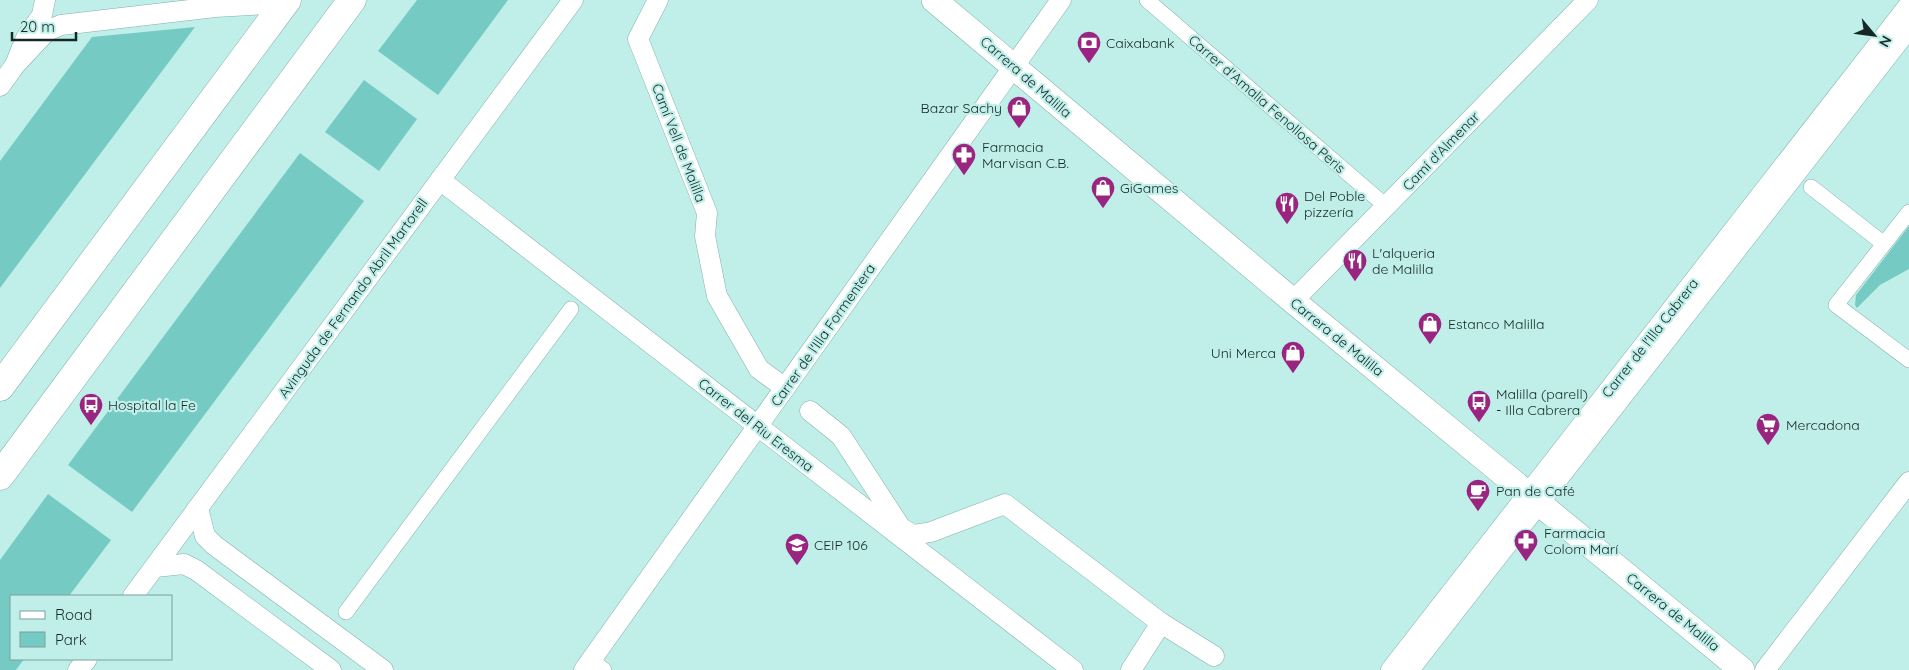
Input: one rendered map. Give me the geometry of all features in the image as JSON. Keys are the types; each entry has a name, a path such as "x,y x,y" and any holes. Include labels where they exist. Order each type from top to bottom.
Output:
{"main road":[{"path":"0,476 352,0"},
{"path":"0,387 286,1"}],"street":[{"path":"16,65 26,38 42,15 45,0"},
{"name":"Avinguda de Fernando Abril Martorell","path":"134,595 573,0"},
{"name":"Camí Vell de Malilla","path":"658,0 638,39 707,213 705,236 717,296 759,369 785,388"},
{"name":"Carrera de Malilla","path":"934,0 1293,301 1742,670"},
{"name":"Carrer de l'Illa Formentera","path":"593,667 757,427 1061,0"},
{"name":"Carrer d'Amalia Fenollosa Peris","path":"1147,0 1387,207"},
{"name":"Camí d'Almenar","path":"1293,301 1588,0"},
{"path":"0,86 16,65 47,32 61,25 215,7 286,1"},
{"name":"Carrer de l'Illa Cabrera","path":"1410,670 1534,498 1909,5"},
{"name":"Carrer de l'Illa Cabrera","path":"1391,670 1534,498 1909,28"},
{"name":"Carrer del Riu Eresma","path":"440,180 1073,670"},
{"path":"1811,187 1884,244"},
{"path":"1909,212 1836,305 1909,360"},
{"path":"346,612 571,309"},
{"path":"810,411 840,436 901,528 913,535 931,532 1005,504 1161,623 1214,656"},
{"path":"1764,670 1909,482"},
{"path":"198,508 205,536 214,545 383,670"},
{"path":"155,567 184,564 196,570 331,670"},
{"path":"1131,670 1161,623"},
{"path":"78,670 86,660"}],"green space":[{"path":"417,0 508,0 438,95 378,51"},
{"path":"195,27 0,288 0,161 92,37"},
{"path":"364,80 417,119 379,171 325,132"},
{"path":"300,153 364,201 132,512 68,465"},
{"path":"1909,226 1909,269 1880,285 1857,308 1855,305 1856,295"},
{"path":"48,494 111,540 70,595 10,595 10,660 23,660 16,670 0,670 0,560"}],"place":[{"name":"Caixabank","path":"1089,64"},
{"name":"Bazar Sachy","path":"1019,129"},
{"name":"Farmacia Marvisan C.B.","path":"964,176"},
{"name":"GiGames","path":"1103,209"},
{"name":"Del Poble pizzería","path":"1287,225"},
{"name":"L'alqueria de Malilla","path":"1355,282"},
{"name":"Estanco Malilla","path":"1430,345"},
{"name":"Uni Merca","path":"1293,374"},
{"name":"Malilla (parell) - Illa Cabrera","path":"1479,423"},
{"name":"Hospital la Fe","path":"91,426"},
{"name":"Mercadona","path":"1768,446"},
{"name":"Pan de Café","path":"1478,512"},
{"name":"Farmacia Colom Marí","path":"1526,562"},
{"name":"CEIP 106","path":"797,566"}]}
